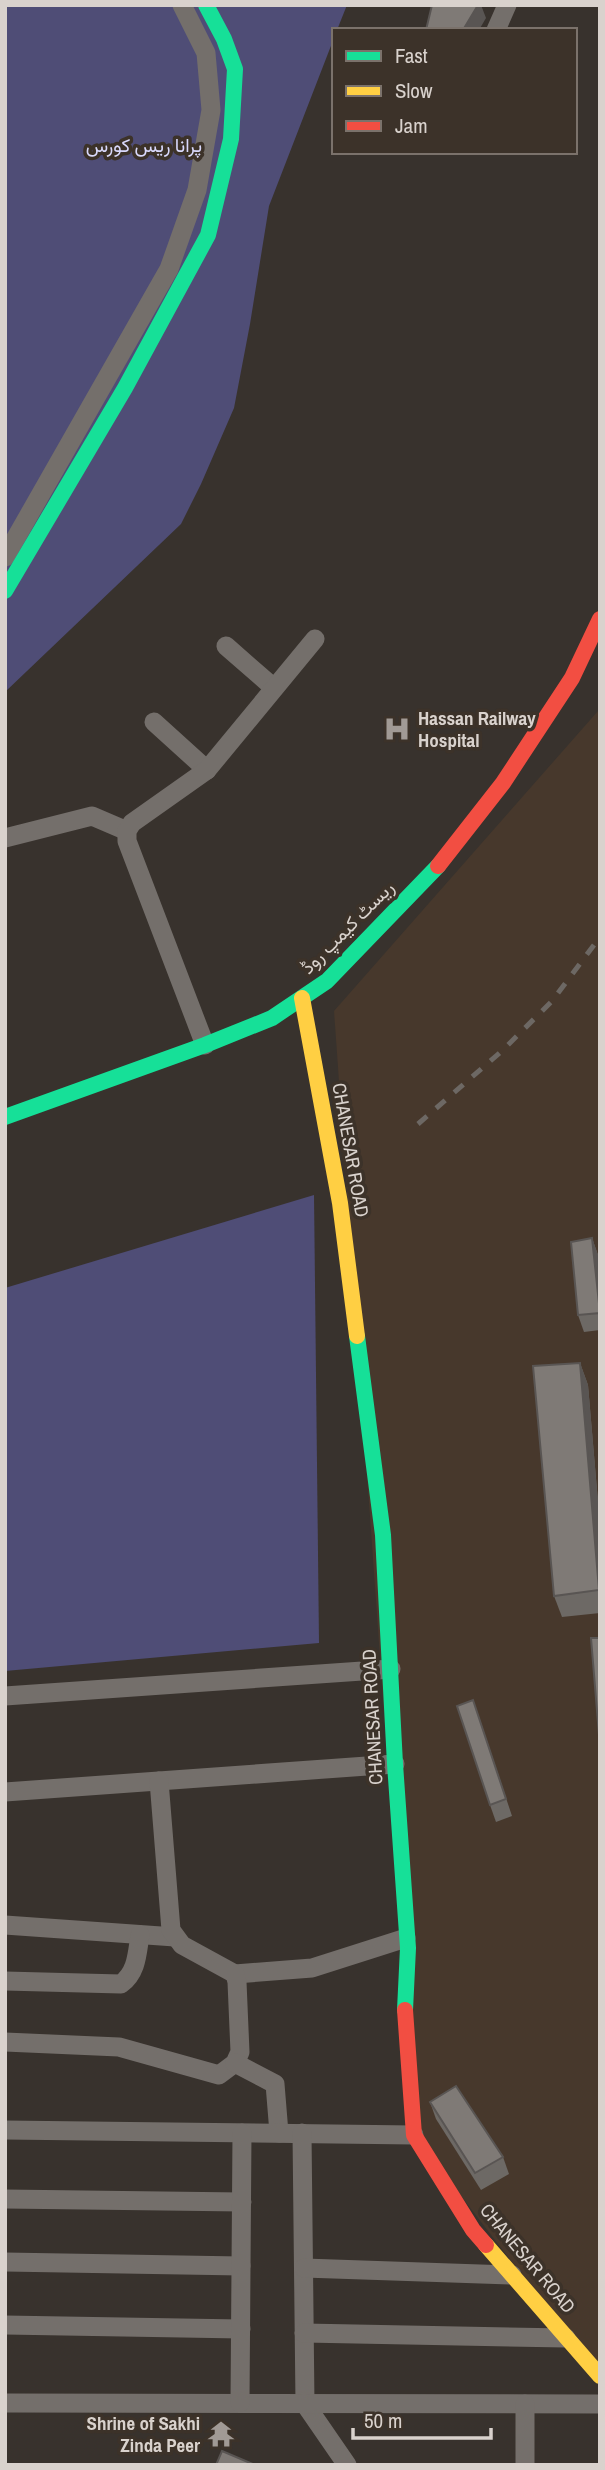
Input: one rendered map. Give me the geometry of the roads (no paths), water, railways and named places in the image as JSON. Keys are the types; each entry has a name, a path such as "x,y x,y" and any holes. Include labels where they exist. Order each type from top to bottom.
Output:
{"street":[{"path":"5,557 169,269 197,190 211,110 206,53 182,5"},
{"path":"5,591 125,387 208,235 231,139 234,69 224,39 206,5"},
{"path":"497,28 507,5"},
{"name":"ریسٹ کیمپ روڈ","path":"5,1117 272,1018 327,981 435,869 503,783 572,678 600,619"},
{"path":"205,1045 127,841 127,831 132,823 207,770 315,639"},
{"path":"226,646 274,688"},
{"path":"154,722 207,770"},
{"path":"5,838 92,816 127,831"},
{"name":"CHANESAR ROAD","path":"302,998 340,1203 383,1535 408,1948 404,1996 414,2135 473,2230 600,2376"},
{"path":"5,1696 391,1669"},
{"path":"5,1792 395,1764"},
{"path":"159,1781 171,1930 181,1945 235,1973 312,1968 406,1938"},
{"path":"5,1925 175,1937"},
{"path":"5,1982 121,1984 130,1978 134,1969 140,1935"},
{"path":"5,2042 119,2047 219,2075 235,2063 240,2052 235,1973"},
{"path":"235,2063 275,2084 279,2133"},
{"path":"5,2130 414,2135"},
{"path":"240,2403 242,2133"},
{"path":"302,2133 305,2404 348,2465"},
{"path":"5,2199 242,2202"},
{"path":"5,2262 241,2266"},
{"path":"304,2268 512,2275"},
{"path":"5,2325 241,2329"},
{"path":"304,2333 566,2338"},
{"path":"5,2403 600,2404"},
{"path":"525,2404 525,2465"}],"railway":[{"path":"418,1124 503,1050 552,1001 600,937"}],"place":[{"name":"Hassan Railway Hospital","path":"397,729"},
{"name":"Shrine of Sakhi Zinda Peer","path":"221,2434"}],"park label":[{"name":"پرانا ریس کورس","path":"144,145"}]}
